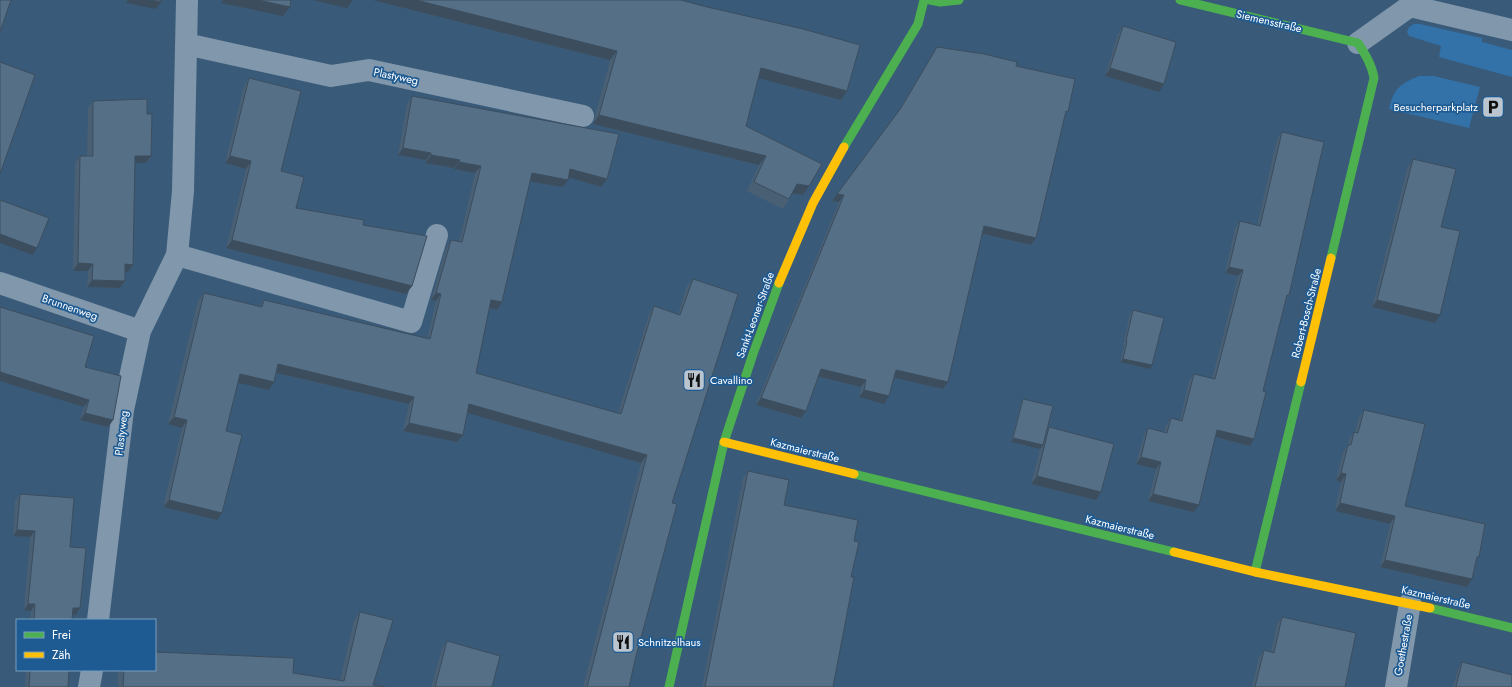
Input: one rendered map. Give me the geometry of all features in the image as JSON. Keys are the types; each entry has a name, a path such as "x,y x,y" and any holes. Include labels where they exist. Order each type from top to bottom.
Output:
{"street":[{"name":"Plastyweg","path":"98,619 123,410 140,331 177,255 183,191 187,0"},
{"name":"Sankt-Leoner-Straße","path":"669,687 724,442 780,279 813,203 855,127 918,24 924,0"},
{"path":"930,0 940,2 959,0"},
{"name":"Siemensstraße","path":"1180,0 1364,52"},
{"path":"1364,52 1410,6 1512,30"},
{"name":"Plastyweg","path":"186,44 331,76 370,70 583,116"},
{"name":"Robert-Bosch-Straße","path":"1255,572 1372,93 1374,78 1373,69 1364,52"},
{"path":"177,255 411,322 437,235"},
{"name":"Brunnenweg","path":"0,283 140,331"},
{"name":"Kazmaierstraße","path":"724,442 1255,572 1410,603 1512,628"},
{"name":"Goethestraße","path":"1396,687 1410,603"},
{"path":"89,687 92,671"}],"shaded area":[{"path":"1414,24 1420,24 1482,38 1482,42 1512,50 1512,77 1439,57 1441,46 1409,36 1407,32 1409,27"},
{"path":"1419,76 1434,76 1480,87 1469,128 1389,109 1393,96 1402,84"}],"building":[{"path":"0,0 11,0 0,32"},
{"path":"150,0 161,0 161,2"},
{"path":"258,0 291,0 290,7"},
{"path":"416,0 681,0 803,29 860,45 847,91 761,68 746,126 822,164 809,186 797,184 789,199 754,182 766,156 599,115 617,51"},
{"path":"1123,26 1176,42 1164,84 1110,68"},
{"path":"937,47 984,54 1017,62 1016,66 1075,79 1036,238 984,226 948,382 896,370 889,396 864,390 866,380 821,369 806,411 761,398 844,195 837,194 901,108"},
{"path":"0,62 35,75 0,174"},
{"path":"249,78 301,91 281,171 304,177 296,208 364,220 363,225 427,236 412,286 232,240 251,161 230,156"},
{"path":"412,96 619,134 607,179 570,169 568,180 532,173 502,302 491,300 476,373 621,414 654,306 680,315 693,279 738,294 672,503 677,504 629,687 587,687 647,455 469,404 463,435 409,423 414,397 278,364 274,382 240,374 226,431 242,435 222,513 169,500 187,420 174,417 204,293 262,307 264,300 430,339 441,294 436,293 451,240 462,242 481,166 459,162 460,160 431,155 431,153 403,148"},
{"path":"147,99 147,114 152,114 151,156 135,156 133,265 125,264 125,281 92,280 93,264 78,263 80,156 93,156 93,101"},
{"path":"1282,132 1324,142 1289,295 1287,295 1263,391 1266,392 1254,439 1217,430 1199,505 1153,494 1161,462 1141,457 1148,428 1167,433 1171,418 1182,421 1194,374 1215,379 1243,270 1229,267 1240,221 1260,226"},
{"path":"1413,159 1456,169 1441,227 1460,231 1440,315 1377,300"},
{"path":"0,200 49,218 37,248 0,234"},
{"path":"0,307 94,336 85,367 121,376 113,420 85,413 89,400 0,372"},
{"path":"1133,310 1164,318 1152,365 1123,359"},
{"path":"1023,399 1053,406 1043,445 1013,438"},
{"path":"1364,410 1425,424 1405,506 1485,524 1479,557 1477,557 1472,579 1385,560 1395,516 1340,503 1346,474 1341,473 1348,445 1351,445 1354,432 1358,433"},
{"path":"1049,427 1114,444 1101,492 1037,476"},
{"path":"748,471 789,480 784,505 858,520 854,541 859,542 851,577 854,577 833,687 705,687"},
{"path":"20,494 74,498 70,547 86,548 80,608 73,608 72,619 34,619 35,604 28,604 35,531 17,530"},
{"path":"360,612 393,620 373,685 385,687 123,687 124,671 156,671 156,652 294,658 293,673 344,681"},
{"path":"1282,617 1356,633 1345,687 1255,687 1264,650 1274,653"},
{"path":"447,641 500,656 492,687 435,687"},
{"path":"1462,662 1512,675 1512,687 1456,687"},
{"path":"30,671 69,671 68,687 29,687"}],"traffic: fast":[{"path":"844,147 918,24 924,0"},
{"path":"930,0 940,2 959,0"},
{"path":"1180,0 1358,43 1363,51 1370,64 1374,78 1331,258"},
{"path":"669,687 724,442 753,354 779,283"},
{"path":"1255,572 1301,382"},
{"path":"854,474 1174,552"},
{"path":"1430,608 1512,628"}],"traffic: slow":[{"path":"779,283 813,203 844,147"},
{"path":"1301,382 1331,258"},
{"path":"724,442 854,474"},
{"path":"1174,552 1255,572 1430,608"}],"place":[{"name":"Besucherparkplatz","path":"1493,107"},
{"name":"Cavallino","path":"694,380"},
{"name":"Schnitzelhaus","path":"623,642"}]}
